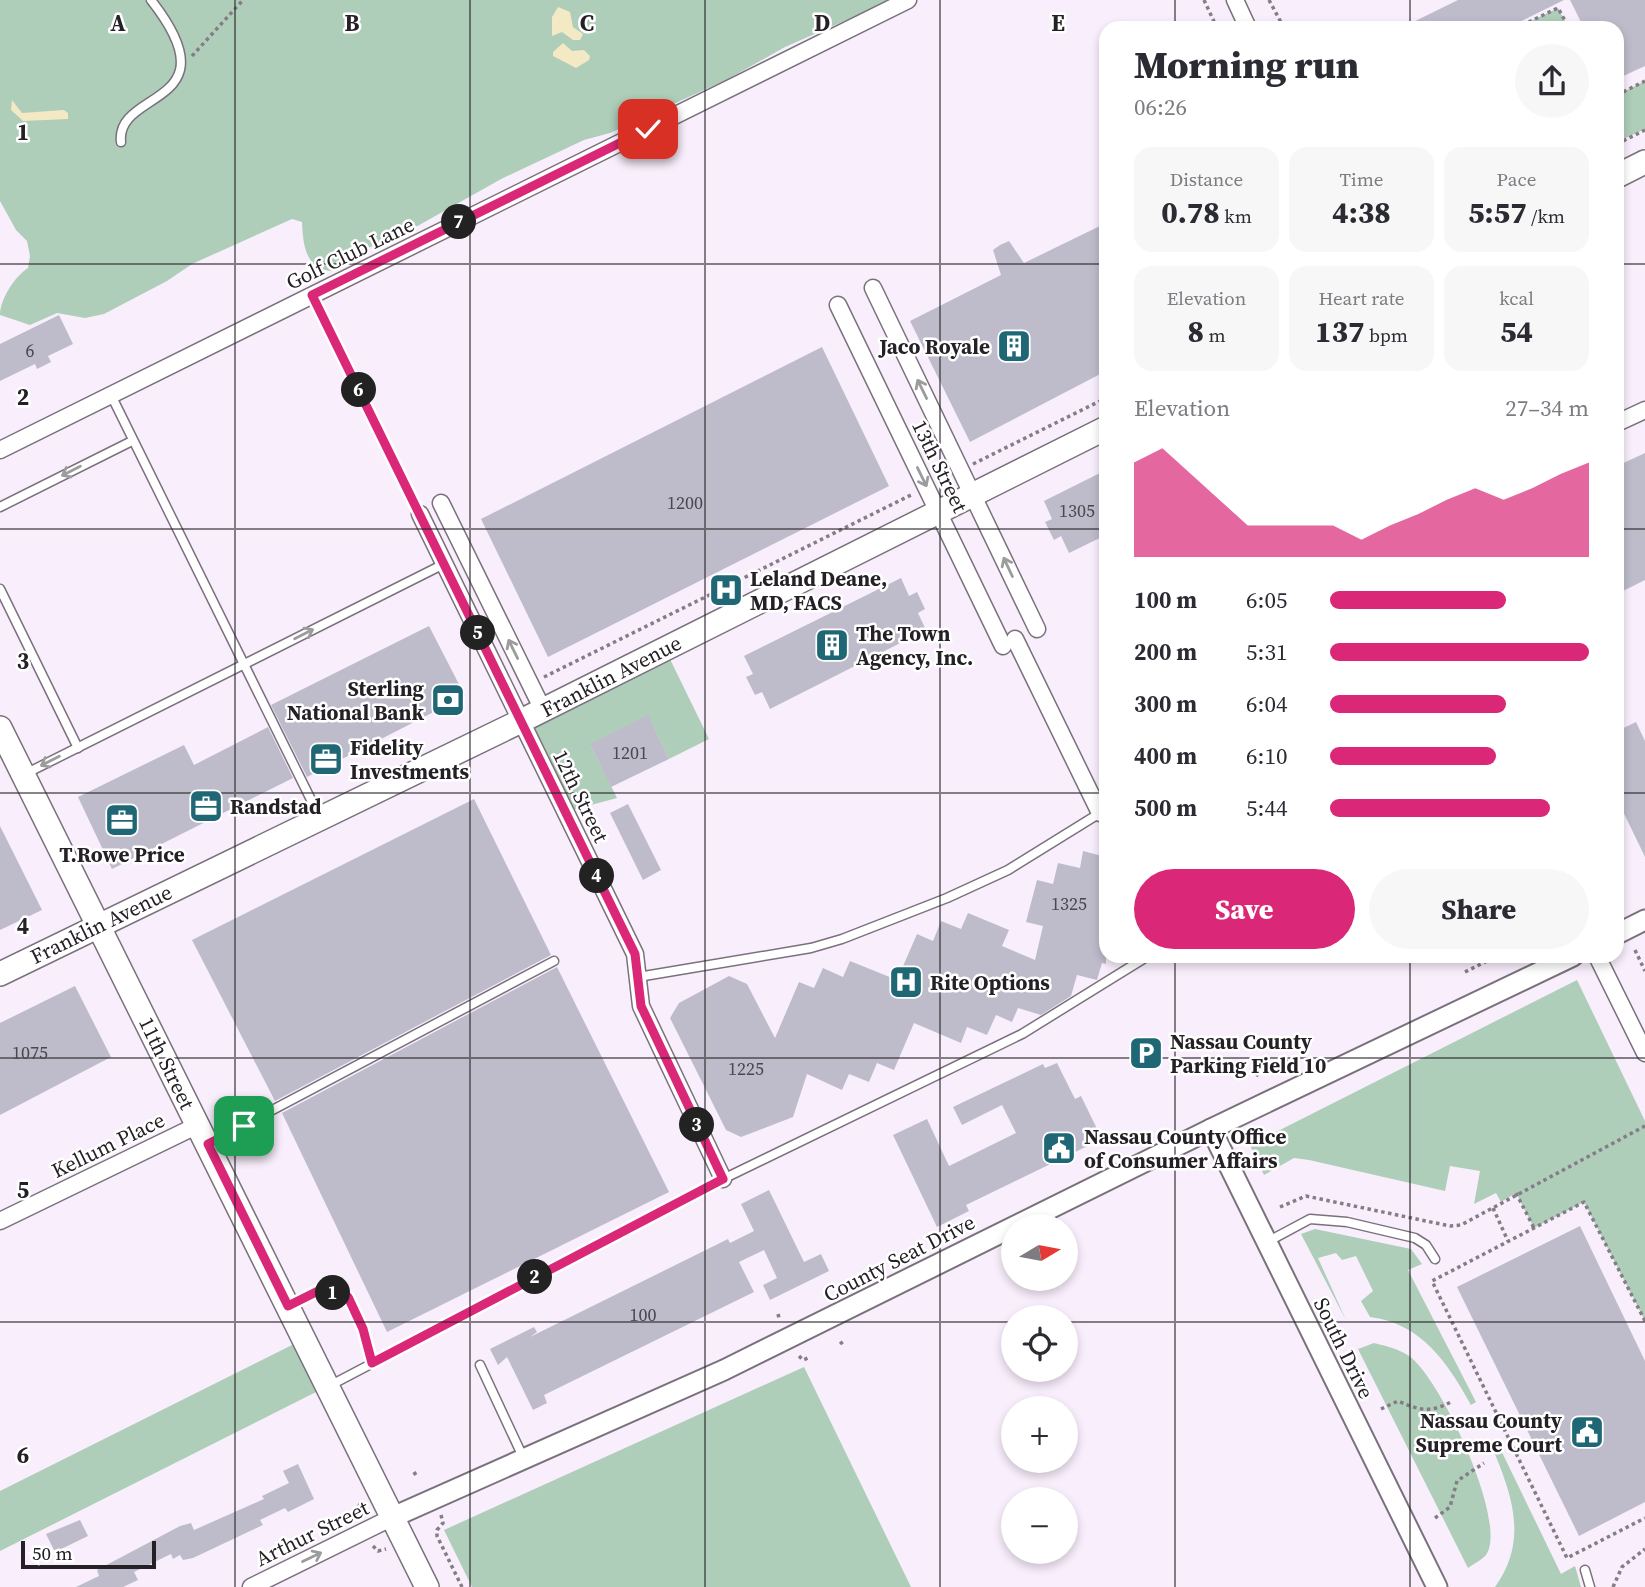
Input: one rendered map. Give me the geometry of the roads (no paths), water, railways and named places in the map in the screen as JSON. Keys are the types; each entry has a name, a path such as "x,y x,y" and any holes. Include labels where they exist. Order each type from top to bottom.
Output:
{"main road":[{"path":"1624,172 1645,162"},
{"name":"Franklin Avenue","path":"0,974 521,721 1099,431"},
{"name":"11th Street","path":"0,728 427,1587"}],"street":[{"name":"Golf Club Lane","path":"0,450 908,0"},
{"path":"1235,0 1245,21"},
{"path":"873,288 1037,629"},
{"name":"13th Street","path":"838,305 938,511 1099,804"},
{"path":"1624,420 1645,410"},
{"path":"441,503 543,710"},
{"name":"12th Street","path":"420,514 635,954 641,1006 723,1179"},
{"path":"1624,930 1645,920"},
{"name":"County Seat Drive","path":"393,1517 724,1370 1211,1129 1558,963"},
{"path":"1600,963 1645,1053"},
{"name":"South Drive","path":"1211,1129 1437,1587"},
{"name":"Kellum Place","path":"0,1222 203,1135"},
{"name":"Arthur Street","path":"251,1587 393,1517"}],"lane":[{"path":"121,142 120,132 125,122 138,110 158,99 174,82 179,71 182,50 153,1"},
{"path":"312,295 420,514"},
{"path":"111,395 320,818"},
{"path":"0,507 132,441"},
{"path":"23,775 444,564"},
{"path":"0,589 78,748"},
{"path":"638,977 811,948 842,939 947,898 1008,870 1099,813"},
{"path":"203,1135 554,961"},
{"path":"328,1386 723,1179 1022,1034 1137,963"},
{"path":"1267,1242 1310,1219 1347,1222 1415,1238 1426,1245 1435,1259"},
{"path":"288,1306 320,1290 348,1297 363,1329 372,1363"},
{"path":"480,1365 523,1458"},
{"path":"1585,1570 1590,1587"}],"place":[{"name":"Jaco Royale","path":"1014,346"},
{"name":"Leland Deane, MD, FACS","path":"726,590"},
{"name":"The Town Agency, Inc.","path":"832,645"},
{"name":"Sterling National Bank","path":"448,700"},
{"name":"Fidelity Investments","path":"326,759"},
{"name":"Randstad","path":"206,806"},
{"name":"T.Rowe Price","path":"122,820"},
{"name":"Rite Options","path":"906,982"},
{"name":"Nassau County Parking Field 10","path":"1146,1053"},
{"name":"Nassau County Office of Consumer Affairs","path":"1059,1148"},
{"name":"Nassau County Supreme Court","path":"1587,1432"}]}
